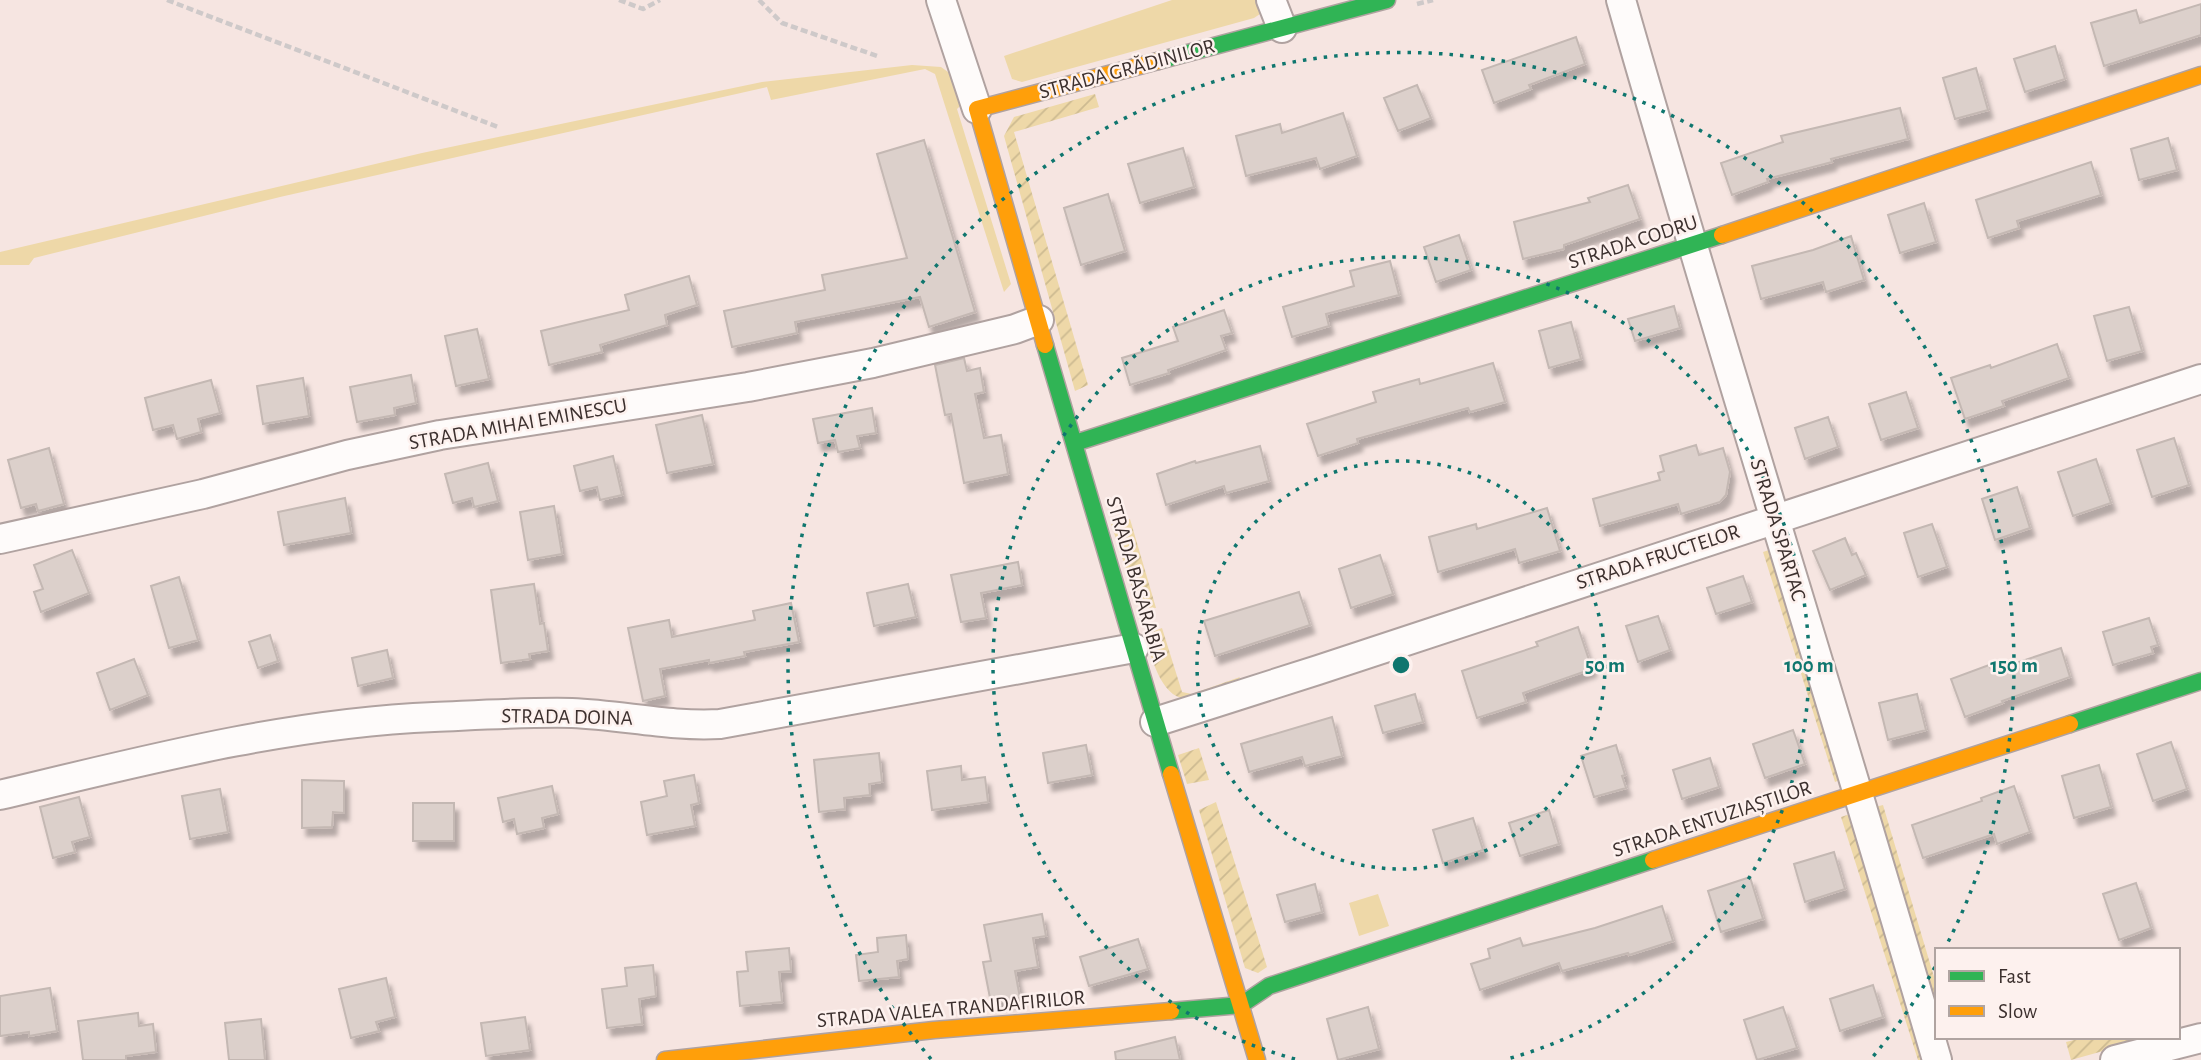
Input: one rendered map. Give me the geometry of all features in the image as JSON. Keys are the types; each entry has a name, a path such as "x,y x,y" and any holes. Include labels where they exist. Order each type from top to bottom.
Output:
{"street":[{"path":"941,0 977,109"},
{"path":"1271,0 1282,29"},
{"name":"STRADA GRĂDINILOR","path":"977,109 1387,0"},
{"name":"STRADA SPARTAC","path":"1620,0 1691,245 1859,793 1937,1060"},
{"name":"STRADA CODRU","path":"1075,443 1691,245 2201,75"},
{"name":"STRADA BASARABIA","path":"977,109 1155,722 1257,1060"},
{"name":"STRADA MIHAI EMINESCU","path":"0,539 203,494 347,455 440,435 785,380 873,363 1038,320"},
{"name":"STRADA FRUCTELOR","path":"1155,722 2201,379"},
{"name":"STRADA DOINA","path":"0,795 275,735 331,727 430,717 572,713 689,726 720,724 1134,648"},
{"name":"STRADA ENTUZIAȘTILOR","path":"1241,1005 1269,986 2201,681"},
{"name":"STRADA VALEA TRANDAFIRILOR","path":"665,1060 934,1030 1241,1005"},
{"path":"2115,1060 2201,1038"}],"path":[{"path":"167,0 498,127"},
{"path":"619,0 643,9 660,0"},
{"path":"759,0 782,23 880,57"}],"shaded area":[{"path":"1172,0 1261,0 1260,14 1254,18 1022,82 1012,79 1004,56"},
{"path":"912,65 941,67 955,77 962,104 957,109 1011,284 1004,292 935,74 925,69 771,100 767,87 280,197 34,258 29,265 0,265 0,252 422,153 762,82"},
{"path":"1095,94 1099,107 1014,132 1088,385 1075,391 1004,136 1014,117"},
{"path":"1130,519 1156,608 1139,607 1111,524"},
{"path":"1775,548 1842,779 1835,782 1763,552"},
{"path":"1162,628 1182,692 1192,694 1240,677 1236,685 1188,698 1171,692 1158,675 1144,635"},
{"path":"1199,748 1209,780 1187,784 1178,755"},
{"path":"1216,802 1267,967 1258,973 1245,968 1199,810"},
{"path":"1883,805 1935,980 1935,1009 1875,807"},
{"path":"1841,817 1852,817 1929,1060 1918,1060"},
{"path":"1378,894 1389,926 1359,936 1349,903"},
{"path":"2078,1039 2146,1039 2071,1060 2066,1042"}],"building":[{"path":"2201,4 2201,35 2104,66 2091,23 2136,10 2140,23"},
{"path":"1576,37 1585,64 1529,85 1531,89 1494,103 1482,70"},
{"path":"2055,46 2065,79 2025,92 2014,59"},
{"path":"1976,68 1988,110 1955,119 1943,78"},
{"path":"1417,85 1431,118 1398,131 1384,98"},
{"path":"1900,108 1908,139 1767,179 1768,182 1732,195 1721,163 1783,142 1781,136"},
{"path":"1343,113 1357,156 1320,169 1316,158 1246,176 1236,136 1280,124 1282,133"},
{"path":"2168,138 2177,170 2139,180 2131,149"},
{"path":"924,140 975,312 929,327 920,297 795,322 797,333 732,347 724,311 825,290 822,275 907,258 877,154"},
{"path":"1183,148 1194,187 1140,203 1128,164"},
{"path":"2091,162 2101,195 2017,221 2019,228 1988,238 1976,200"},
{"path":"1628,185 1640,219 1564,245 1564,249 1523,259 1514,222 1590,202 1588,198"},
{"path":"1108,194 1125,251 1081,265 1064,208"},
{"path":"1924,203 1936,242 1900,253 1888,215"},
{"path":"1459,235 1471,270 1436,282 1424,247"},
{"path":"1851,236 1864,280 1826,292 1823,282 1761,299 1752,266 1813,250"},
{"path":"1390,261 1399,295 1326,314 1329,326 1292,337 1283,307 1354,286 1350,271"},
{"path":"689,276 697,305 665,315 667,325 600,345 602,352 549,365 541,331 629,310 625,295"},
{"path":"1674,306 1680,328 1635,341 1628,319"},
{"path":"2129,307 2142,351 2107,361 2094,316"},
{"path":"1224,310 1232,333 1221,336 1226,350 1130,385 1122,358 1178,341 1173,327"},
{"path":"1571,322 1581,359 1549,368 1539,331"},
{"path":"477,329 489,379 456,386 445,336"},
{"path":"2057,344 2069,378 2002,401 2004,406 1965,419 1951,378 1990,365 1991,368"},
{"path":"964,358 967,371 980,368 984,392 975,394 984,438 1001,435 1008,474 964,483 951,414 945,415 935,365"},
{"path":"1493,363 1505,402 1470,412 1468,408 1357,439 1358,443 1318,456 1307,424 1376,402 1373,392 1419,379 1420,384"},
{"path":"411,375 416,403 394,408 395,415 357,422 350,387"},
{"path":"303,378 309,416 263,424 257,386"},
{"path":"211,380 220,413 198,419 201,432 177,439 173,425 153,430 145,398"},
{"path":"1906,392 1918,428 1881,440 1869,404"},
{"path":"872,408 876,433 857,436 860,448 838,452 835,440 818,443 813,419"},
{"path":"702,415 713,464 667,473 656,425"},
{"path":"1828,417 1838,447 1805,459 1795,428"},
{"path":"2174,438 2189,485 2152,497 2137,450"},
{"path":"1696,445 1699,455 1723,448 1730,472 1726,495 1720,502 1681,514 1678,504 1600,526 1593,499 1660,480 1658,473 1664,471 1660,456"},
{"path":"1260,446 1269,481 1226,493 1224,486 1166,505 1157,474 1195,461 1196,463"},
{"path":"49,448 64,504 38,511 36,504 21,508 8,460"},
{"path":"613,456 622,495 600,500 597,487 580,491 574,466"},
{"path":"2096,459 2111,503 2073,516 2058,472"},
{"path":"488,463 498,501 474,507 472,498 453,503 445,474"},
{"path":"2017,487 2030,528 1995,540 1982,499"},
{"path":"345,498 351,533 284,545 278,512"},
{"path":"554,506 562,554 528,560 520,512"},
{"path":"1547,508 1560,551 1519,563 1515,549 1438,572 1429,537 1476,524 1477,529"},
{"path":"1932,524 1947,567 1918,577 1904,533"},
{"path":"1845,538 1852,555 1856,553 1866,575 1830,590 1813,551"},
{"path":"72,550 89,593 41,612 34,592 43,589 34,565"},
{"path":"1380,555 1393,594 1351,608 1339,569"},
{"path":"1018,562 1022,585 981,593 986,618 961,622 951,575"},
{"path":"1743,576 1752,602 1716,614 1707,588"},
{"path":"179,577 198,640 169,648 151,586"},
{"path":"534,584 540,624 544,623 548,651 529,654 530,659 501,663 491,590"},
{"path":"908,584 916,617 874,626 867,593"},
{"path":"1299,592 1310,625 1215,656 1204,621"},
{"path":"791,603 799,642 744,652 745,656 709,663 709,660 660,669 665,696 643,701 628,628 669,620 672,637 755,620 753,611"},
{"path":"1658,616 1670,650 1638,662 1626,626"},
{"path":"2149,618 2158,645 2151,647 2153,653 2113,665 2103,632"},
{"path":"1578,627 1592,669 1523,693 1526,702 1477,718 1462,671 1538,646 1536,642"},
{"path":"270,635 278,661 258,668 249,642"},
{"path":"2061,648 2070,677 1965,717 1951,679 1989,665 1992,671"},
{"path":"387,650 393,678 358,686 352,658"},
{"path":"134,659 148,695 110,710 97,673"},
{"path":"1415,694 1423,722 1383,733 1375,706"},
{"path":"1917,694 1926,730 1888,740 1879,703"},
{"path":"1332,717 1342,756 1305,766 1302,757 1249,772 1241,744"},
{"path":"1793,730 1805,764 1765,778 1753,744"},
{"path":"2171,742 2187,789 2153,801 2137,754"},
{"path":"1086,745 1092,775 1048,783 1043,753"},
{"path":"1616,745 1626,788 1594,797 1581,756"},
{"path":"879,753 882,782 869,784 870,795 844,798 845,809 819,812 814,760"},
{"path":"1710,758 1719,787 1682,799 1673,770"},
{"path":"2099,765 2111,807 2074,818 2062,776"},
{"path":"961,766 962,780 985,777 988,802 932,810 927,771"},
{"path":"694,775 699,803 691,805 695,826 647,835 641,802 667,796 664,781"},
{"path":"302,780 344,781 344,813 333,812 332,827 302,828"},
{"path":"552,786 558,814 542,818 544,828 517,834 514,819 503,822 498,798"},
{"path":"2014,786 2030,832 1997,844 1994,834 1923,858 1912,825 1982,801 1981,798"},
{"path":"220,789 228,832 190,839 182,796"},
{"path":"79,797 90,837 72,842 75,852 53,858 40,807"},
{"path":"413,803 454,803 454,841 413,841"},
{"path":"1549,810 1559,844 1520,856 1509,823"},
{"path":"1473,818 1483,850 1443,863 1433,830"},
{"path":"1834,852 1845,889 1805,902 1794,864"},
{"path":"1750,877 1763,919 1721,932 1708,891"},
{"path":"2136,883 2151,928 2119,940 2103,894"},
{"path":"1315,884 1322,912 1285,922 1277,895"},
{"path":"1662,906 1673,941 1562,971 1559,963 1480,990 1471,964 1490,958 1488,949 1520,938 1523,946 1595,928"},
{"path":"1042,914 1046,936 1033,938 1038,967 1015,971 1020,998 991,1003 983,962 991,961 984,925"},
{"path":"906,935 908,959 897,961 899,977 859,981 856,955 878,952 877,938"},
{"path":"1138,939 1148,969 1089,986 1080,957"},
{"path":"789,948 791,971 779,972 782,1002 740,1006 737,972 748,971 746,952"},
{"path":"653,965 656,996 639,999 642,1024 607,1028 602,989 627,986 625,968"},
{"path":"386,978 395,1017 376,1022 379,1031 351,1038 339,989"},
{"path":"1873,985 1883,1017 1840,1031 1830,999"},
{"path":"50,988 57,1031 29,1036 29,1032 0,1036 0,996"},
{"path":"1368,1007 1379,1049 1338,1060 1327,1019"},
{"path":"1783,1007 1797,1048 1757,1060 1744,1020"},
{"path":"138,1013 139,1026 153,1024 156,1052 126,1056 126,1060 83,1060 78,1021"},
{"path":"525,1017 530,1050 486,1056 481,1023"},
{"path":"261,1019 265,1060 229,1060 225,1023"},
{"path":"1175,1037 1180,1060 1116,1060 1115,1052"}],"traffic: fast":[{"path":"1158,61 1387,0"},
{"path":"1075,443 1722,235"},
{"path":"1045,345 1171,774"},
{"path":"2070,724 2201,681"},
{"path":"1171,1011 1241,1005 1269,986 1653,860"}],"traffic: slow":[{"path":"1045,345 977,109 1158,61"},
{"path":"1722,235 2201,75"},
{"path":"1653,860 2070,724"},
{"path":"1171,774 1257,1060"},
{"path":"665,1060 934,1030 1171,1011"}]}
